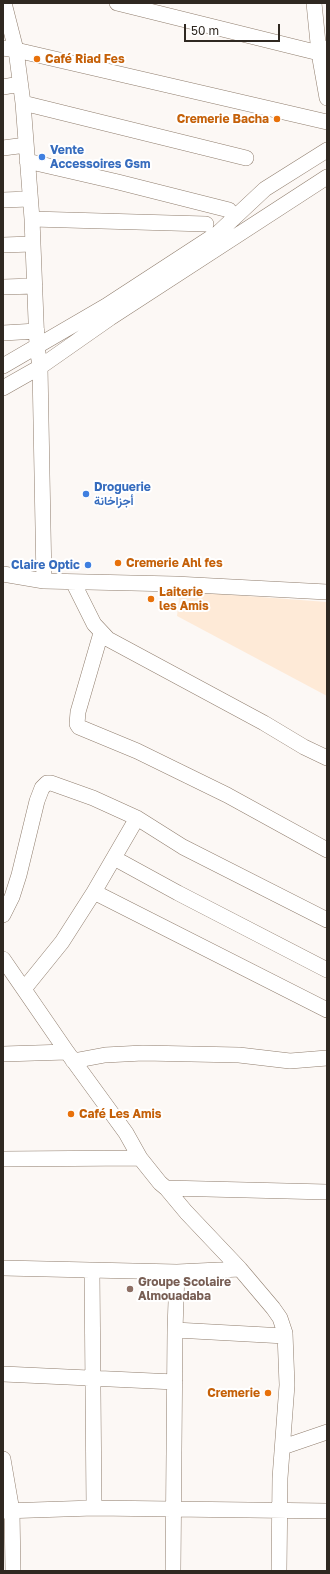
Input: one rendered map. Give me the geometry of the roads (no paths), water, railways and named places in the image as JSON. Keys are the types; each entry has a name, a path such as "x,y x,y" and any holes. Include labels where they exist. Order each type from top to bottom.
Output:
{"street":[{"path":"4,3 9,49 20,84 23,103 29,199 32,219 37,339 40,367 44,581"},
{"path":"117,3 323,51"},
{"path":"314,3 323,51 327,98"},
{"path":"9,49 327,122"},
{"path":"3,87 20,84"},
{"path":"23,103 246,158"},
{"path":"3,148 26,145"},
{"path":"3,366 37,339 106,306 218,233 265,188 327,150"},
{"path":"27,161 229,210"},
{"path":"3,388 40,367 110,318 327,177"},
{"path":"3,200 29,199"},
{"path":"32,219 206,224"},
{"path":"3,245 32,244"},
{"path":"3,287 35,286"},
{"path":"3,333 37,339"},
{"path":"3,574 44,581 175,584 327,592"},
{"path":"73,582 94,624 108,639 264,723 304,747 327,758"},
{"path":"101,633 78,712 77,724 79,727 137,751 228,795 327,850"},
{"path":"3,915 12,897 19,875 36,801 42,788 47,783 51,783 137,818 183,847 327,920"},
{"path":"24,989 62,942 94,892 137,818"},
{"path":"114,858 327,970"},
{"path":"94,892 327,1010"},
{"path":"3,959 126,1134 140,1158 186,1212 240,1269 280,1318 286,1336 287,1385 280,1478 280,1571"},
{"path":"3,1054 70,1056 143,1053 239,1056 290,1061 327,1058"},
{"path":"3,1159 140,1158"},
{"path":"166,1188 327,1192"},
{"path":"3,1268 177,1272 240,1269"},
{"path":"92,1271 94,1508"},
{"path":"173,1571 175,1330 177,1272"},
{"path":"175,1330 286,1336"},
{"path":"3,1374 175,1382"},
{"path":"283,1447 327,1432"},
{"path":"3,1459 12,1571"},
{"path":"7,1511 94,1508 327,1511"}],"place":[{"name":"Café Riad Fes","path":"37,59"},
{"name":"Cremerie Bacha","path":"277,119"},
{"name":"Vente Accessoires Gsm","path":"42,157"},
{"name":"Droguerie أجزاخانة","path":"86,494"},
{"name":"Cremerie Ahl fes","path":"118,563"},
{"name":"Claire Optic","path":"88,565"},
{"name":"Laiterie les Amis","path":"151,599"},
{"name":"Café Les Amis","path":"71,1114"},
{"name":"Groupe Scolaire Almouadaba","path":"130,1289"},
{"name":"Cremerie","path":"268,1393"}]}
